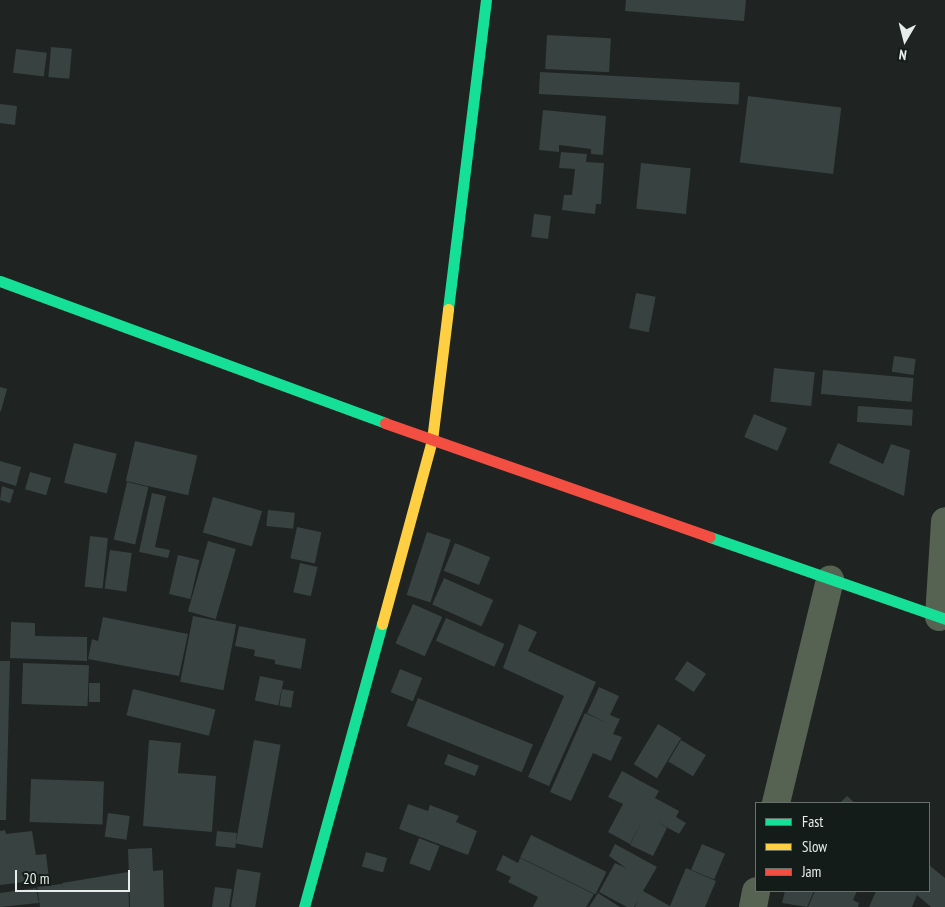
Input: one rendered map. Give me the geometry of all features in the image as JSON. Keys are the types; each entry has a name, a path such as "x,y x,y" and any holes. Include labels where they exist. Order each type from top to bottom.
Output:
{"street":[{"path":"304,907 432,440 486,0"},
{"path":"0,281 432,440 942,618 945,521"},
{"path":"776,802 830,579"},
{"path":"753,907 756,892"}],"building":[{"path":"626,0 746,0 744,21 625,11"},
{"path":"547,35 611,38 609,72 545,69"},
{"path":"51,47 72,49 69,79 48,77"},
{"path":"16,49 47,53 44,77 13,73"},
{"path":"540,72 740,82 739,104 539,94"},
{"path":"748,96 841,107 833,174 740,163"},
{"path":"0,104 17,106 15,125 0,123"},
{"path":"543,110 606,116 603,155 591,154 591,149 559,145 559,152 539,150"},
{"path":"561,152 587,154 586,162 604,163 601,204 596,204 595,214 562,210 564,195 572,195 575,169 559,168"},
{"path":"641,163 691,168 686,214 636,209"},
{"path":"534,214 551,216 548,239 531,237"},
{"path":"636,293 656,297 649,332 629,328"},
{"path":"894,356 916,359 914,375 892,372"},
{"path":"774,368 815,372 811,406 770,402"},
{"path":"823,370 914,378 912,402 821,394"},
{"path":"0,387 7,389 1,411 0,411"},
{"path":"858,406 913,410 912,426 857,422"},
{"path":"754,414 787,428 777,451 744,437"},
{"path":"135,441 197,455 188,495 126,481"},
{"path":"74,443 117,454 107,493 64,483"},
{"path":"838,443 883,464 891,444 910,450 904,496 829,463"},
{"path":"0,461 21,467 16,486 0,481"},
{"path":"30,472 51,478 46,495 25,489"},
{"path":"127,482 148,487 135,544 114,539"},
{"path":"2,486 14,490 10,503 0,500"},
{"path":"152,493 166,496 155,547 170,550 168,558 139,552"},
{"path":"213,497 262,511 252,547 203,533"},
{"path":"268,510 295,513 293,529 266,526"},
{"path":"297,527 321,532 315,563 290,558"},
{"path":"427,532 451,540 430,602 407,595"},
{"path":"90,536 108,538 103,589 85,587"},
{"path":"208,541 236,549 216,619 188,611"},
{"path":"455,543 490,557 479,585 444,571"},
{"path":"110,550 132,553 126,592 105,589"},
{"path":"178,555 199,560 190,599 169,594"},
{"path":"300,563 318,567 311,596 293,592"},
{"path":"444,578 493,600 482,626 432,604"},
{"path":"413,604 442,617 425,656 396,643"},
{"path":"193,616 236,624 223,690 180,682"},
{"path":"103,617 188,634 179,676 88,659 92,639 98,641"},
{"path":"446,618 504,644 494,667 436,641"},
{"path":"11,622 35,623 35,636 87,637 87,661 10,658"},
{"path":"519,624 537,632 528,651 596,682 549,786 528,777 564,696 503,668"},
{"path":"239,626 306,639 301,669 275,664 275,660 254,656 255,650 235,646"},
{"path":"0,661 10,661 6,820 0,820"},
{"path":"687,661 706,674 694,692 675,679"},
{"path":"23,663 89,665 88,706 22,704"},
{"path":"400,669 422,678 413,701 391,692"},
{"path":"260,676 283,681 278,705 255,700"},
{"path":"89,683 100,683 100,702 89,702"},
{"path":"599,687 619,696 610,715 620,719 613,734 622,737 611,761 593,753 571,801 550,792 585,713 607,723 587,713"},
{"path":"133,689 215,710 209,736 126,715"},
{"path":"282,689 294,691 291,708 279,706"},
{"path":"418,698 533,744 522,772 407,726"},
{"path":"658,724 681,738 657,778 634,764"},
{"path":"149,740 181,743 178,773 216,776 212,832 143,826"},
{"path":"254,740 281,745 262,848 236,843"},
{"path":"681,740 706,755 693,776 668,761"},
{"path":"448,754 479,766 475,776 444,764"},
{"path":"622,771 659,791 655,798 679,811 676,817 686,823 679,834 657,822 667,828 653,856 630,845 643,819 630,844 608,832 623,804 608,797"},
{"path":"31,779 104,782 102,825 29,822"},
{"path":"847,796 854,802 841,802"},
{"path":"408,804 428,811 430,805 459,816 456,822 477,831 468,855 399,829"},
{"path":"108,813 130,816 126,840 105,837"},
{"path":"5,830 6,834 32,831 36,855 46,854 49,879 0,885 0,831"},
{"path":"217,831 237,833 235,848 215,846"},
{"path":"531,835 606,872 596,894 520,857"},
{"path":"419,838 440,846 430,871 409,863"},
{"path":"615,844 657,867 643,891 670,906 686,868 716,881 705,907 635,907 638,901 634,907 627,907 599,892 615,863 626,868 609,856"},
{"path":"702,844 725,854 714,880 691,870"},
{"path":"152,848 153,871 163,870 164,907 130,907 128,849"},
{"path":"366,852 387,858 383,872 362,866"},
{"path":"503,855 518,863 520,858 594,894 586,907 533,907 538,897 508,882 511,877 496,870"},
{"path":"930,866 945,878 945,907 931,907 917,895 912,907 869,907 876,892 930,892"},
{"path":"237,869 261,873 255,907 231,907"},
{"path":"128,872 129,907 40,907 37,887 62,884 63,889 62,883"},
{"path":"215,887 232,889 229,907 212,907"},
{"path":"36,888 39,903 0,907 0,893"},
{"path":"785,892 814,892 807,907 782,903"},
{"path":"815,892 857,892 853,900 859,903 858,907 808,907"},
{"path":"598,893 620,907 589,907"}],"traffic: fast":[{"path":"448,309 486,0"},
{"path":"0,281 385,423"},
{"path":"710,537 945,619"},
{"path":"304,907 382,624"}],"traffic: slow":[{"path":"382,624 432,440 448,309"}],"traffic: jam":[{"path":"385,423 710,537"}]}
